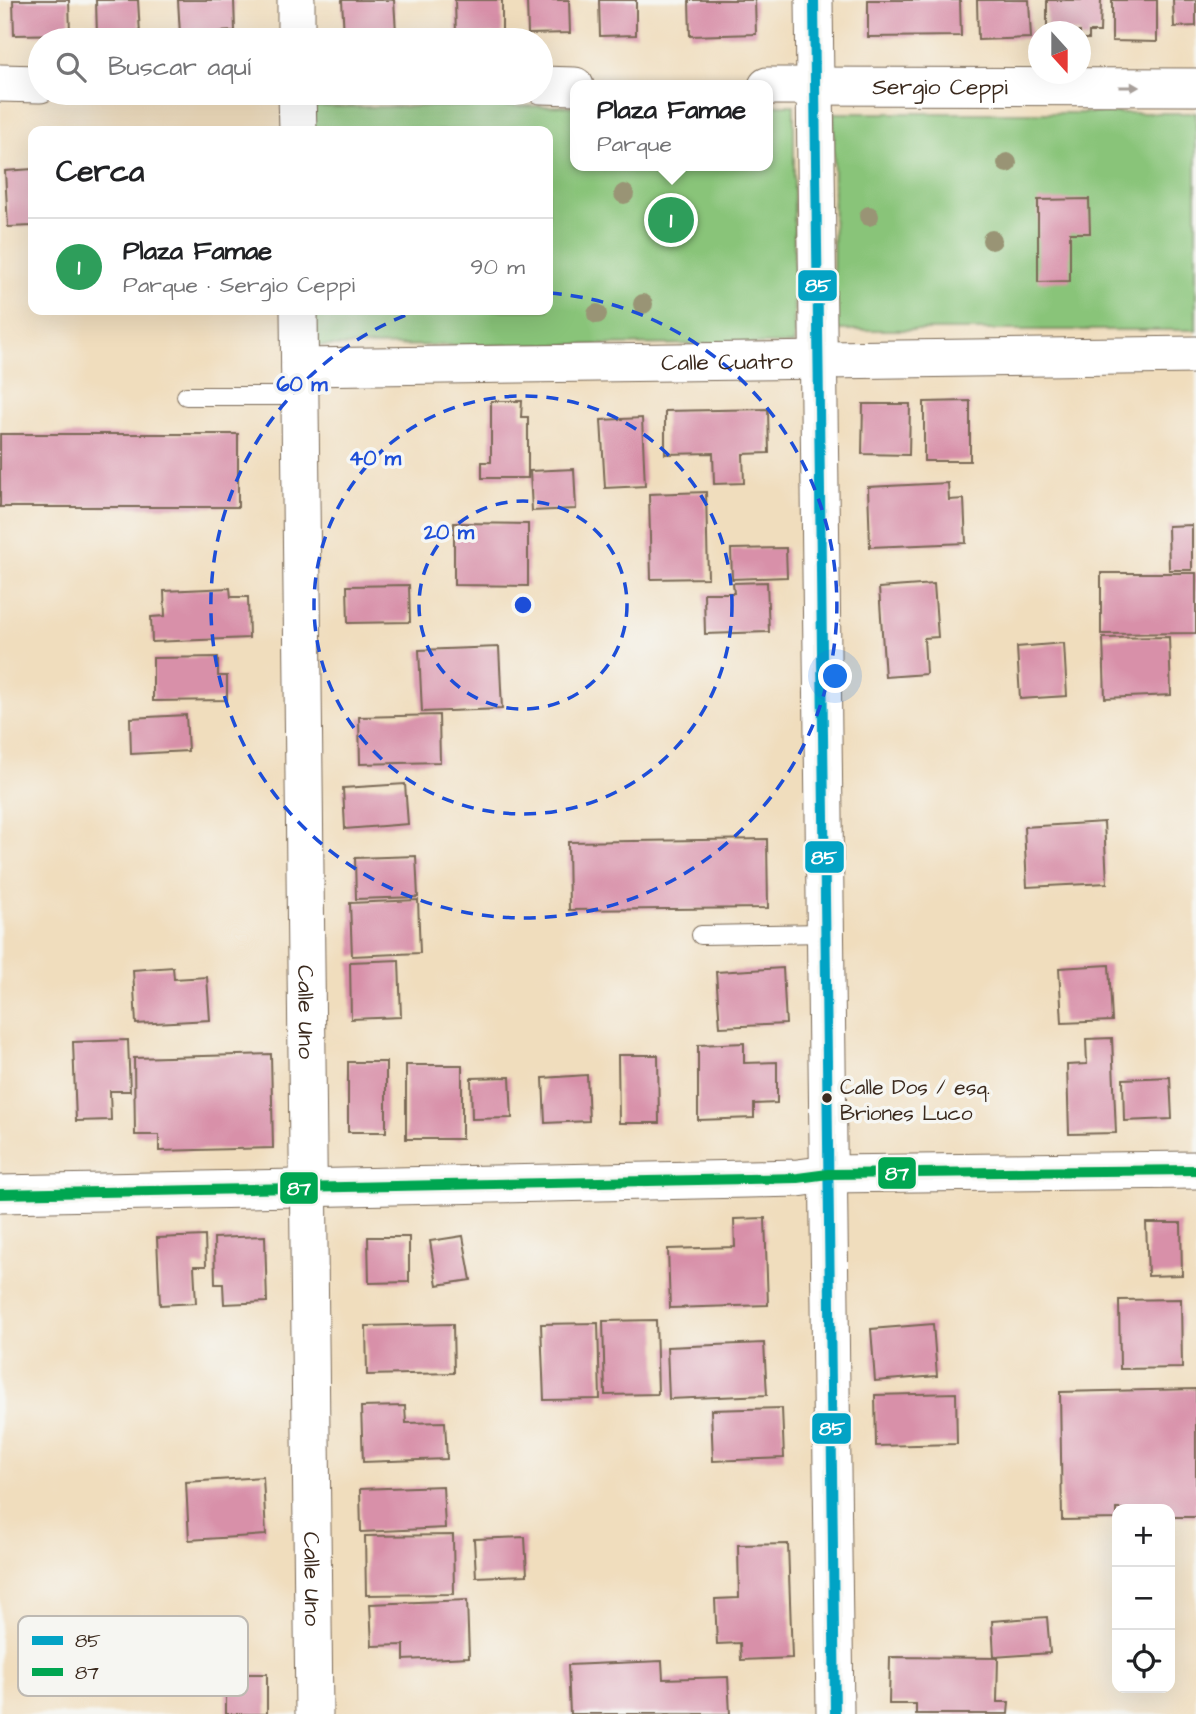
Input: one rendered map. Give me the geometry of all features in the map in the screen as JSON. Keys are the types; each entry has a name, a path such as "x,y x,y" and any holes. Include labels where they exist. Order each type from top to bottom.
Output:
{"street":[{"path":"296,0 296,28"},
{"path":"814,0 835,1714"},
{"path":"0,83 28,84"},
{"name":"Sergio Ceppi","path":"773,86 1196,87"},
{"path":"297,105 298,126"},
{"name":"Calle Uno","path":"299,315 314,1714"},
{"name":"Calle Cuatro","path":"300,381 818,360 1196,355"},
{"path":"0,1194 798,1178 828,1174 1196,1170"}],"lane":[{"path":"186,396 300,381"},
{"path":"701,935 826,933"}],"green space":[{"path":"773,105 794,105 794,344 303,346 303,315 553,315 553,126 303,126 303,107 570,106 570,171 773,171"},
{"path":"834,113 1196,113 1196,330 833,330"}],"building":[{"path":"13,0 69,0 70,28 28,28 28,35 14,35"},
{"path":"96,0 138,0 140,28 97,28"},
{"path":"178,0 234,0 235,28 180,28"},
{"path":"342,0 394,0 396,28 344,28"},
{"path":"455,0 502,0 502,28 456,28"},
{"path":"527,0 569,0 570,33 553,33 553,28 528,28"},
{"path":"599,0 636,0 636,35 600,36"},
{"path":"689,0 755,0 756,34 690,36"},
{"path":"868,0 960,0 961,36 868,37"},
{"path":"977,0 1029,0 1028,38 978,40"},
{"path":"1047,0 1101,0 1100,32 1091,32 1091,21 1047,21"},
{"path":"1112,0 1157,0 1157,42 1112,41"},
{"path":"1173,0 1196,0 1196,26 1174,27"},
{"path":"28,169 28,226 8,227 5,171"},
{"path":"1089,199 1090,233 1070,233 1070,281 1038,282 1038,200"},
{"path":"491,401 522,401 521,417 528,417 528,478 482,478 482,462 491,462"},
{"path":"970,401 970,461 924,461 924,402"},
{"path":"863,404 910,404 909,455 862,454"},
{"path":"768,409 769,453 743,454 744,483 714,484 713,453 665,454 665,411"},
{"path":"642,418 645,486 605,488 601,420"},
{"path":"0,434 238,434 238,507 0,507"},
{"path":"574,469 576,509 532,511 530,471"},
{"path":"948,483 949,500 964,499 966,543 870,547 868,487"},
{"path":"706,492 708,578 651,579 649,494"},
{"path":"454,523 528,524 528,586 454,585"},
{"path":"1192,525 1192,570 1169,570 1168,526"},
{"path":"786,548 787,577 732,579 731,549"},
{"path":"1101,573 1196,573 1196,633 1101,634"},
{"path":"767,582 769,632 705,634 704,593 734,593 733,583"},
{"path":"934,584 938,637 924,638 926,674 885,677 879,588"},
{"path":"409,585 410,622 348,623 347,586"},
{"path":"230,588 231,597 248,597 249,638 152,642 151,617 165,616 164,591"},
{"path":"1169,637 1171,695 1105,698 1103,638"},
{"path":"1064,643 1067,696 1020,699 1017,647"},
{"path":"499,647 502,709 422,712 419,650"},
{"path":"218,657 218,676 227,676 227,700 153,701 153,658"},
{"path":"186,715 188,751 131,754 130,718"},
{"path":"439,715 440,762 360,764 359,717"},
{"path":"405,784 408,824 345,829 343,788"},
{"path":"1104,822 1107,883 1027,887 1024,827"},
{"path":"767,839 768,908 569,910 568,842"},
{"path":"416,856 418,897 356,899 355,858"},
{"path":"418,900 420,953 352,956 350,903"},
{"path":"399,960 401,1017 351,1019 350,962"},
{"path":"1109,965 1112,1021 1062,1023 1059,968"},
{"path":"173,967 174,979 207,977 210,1020 136,1024 133,970"},
{"path":"783,968 786,1024 720,1027 716,972"},
{"path":"1112,1038 1116,1133 1069,1134 1067,1065 1087,1064 1086,1039"},
{"path":"128,1040 130,1091 110,1091 111,1120 76,1121 73,1042"},
{"path":"744,1043 744,1063 777,1062 777,1103 754,1104 754,1118 698,1120 698,1045"},
{"path":"271,1054 273,1148 159,1151 159,1135 135,1135 134,1058"},
{"path":"618,1055 658,1055 659,1123 619,1123"},
{"path":"348,1062 386,1062 386,1132 348,1132"},
{"path":"406,1065 462,1065 462,1139 406,1139"},
{"path":"587,1075 589,1121 545,1123 543,1078"},
{"path":"510,1077 512,1118 472,1119 471,1078"},
{"path":"1170,1077 1172,1119 1124,1121 1123,1079"},
{"path":"765,1218 768,1305 670,1308 668,1249 735,1247 734,1219"},
{"path":"1146,1223 1181,1223 1182,1275 1148,1276"},
{"path":"205,1236 206,1266 194,1266 196,1303 160,1305 157,1238"},
{"path":"265,1236 267,1302 224,1304 223,1284 215,1284 214,1238"},
{"path":"463,1236 471,1280 437,1285 430,1241"},
{"path":"368,1237 409,1237 409,1282 369,1283"},
{"path":"1181,1299 1182,1368 1120,1369 1119,1300"},
{"path":"656,1320 658,1394 605,1395 603,1321"},
{"path":"598,1323 600,1399 544,1400 541,1324"},
{"path":"453,1324 454,1373 367,1375 366,1326"},
{"path":"933,1324 937,1376 875,1381 871,1329"},
{"path":"764,1343 767,1395 669,1399 667,1347"},
{"path":"1196,1389 1196,1517 1175,1517 1175,1504 1112,1504 1112,1519 1062,1520 1060,1392"},
{"path":"956,1393 957,1444 876,1446 875,1395"},
{"path":"405,1406 406,1423 445,1422 447,1459 363,1462 361,1407"},
{"path":"782,1408 784,1458 713,1461 711,1410"},
{"path":"263,1477 266,1535 189,1540 186,1482"},
{"path":"443,1486 445,1528 361,1532 360,1489"},
{"path":"453,1535 454,1594 366,1595 365,1536"},
{"path":"525,1537 527,1575 476,1577 474,1539"},
{"path":"788,1544 792,1658 741,1660 740,1643 717,1644 715,1599 739,1598 738,1545"},
{"path":"467,1600 469,1657 404,1660 404,1645 372,1646 370,1604"},
{"path":"1047,1617 1050,1653 994,1657 992,1621"},
{"path":"890,1657 998,1658 997,1702 1009,1702 1008,1714 916,1714 916,1704 889,1704"},
{"path":"662,1661 663,1679 728,1677 730,1714 570,1714 568,1665"},
{"path":"248,1674 267,1674 267,1714 226,1714 226,1696 248,1696"}],"transit line":[{"name":"85","path":"814,0 835,1714"},
{"name":"87","path":"0,1194 798,1178 828,1174 1196,1170"}],"place":[{"name":"Plaza Famae","path":"671,220"},
{"name":"Calle Dos / esq. Briones Luco","path":"827,1098"}]}
